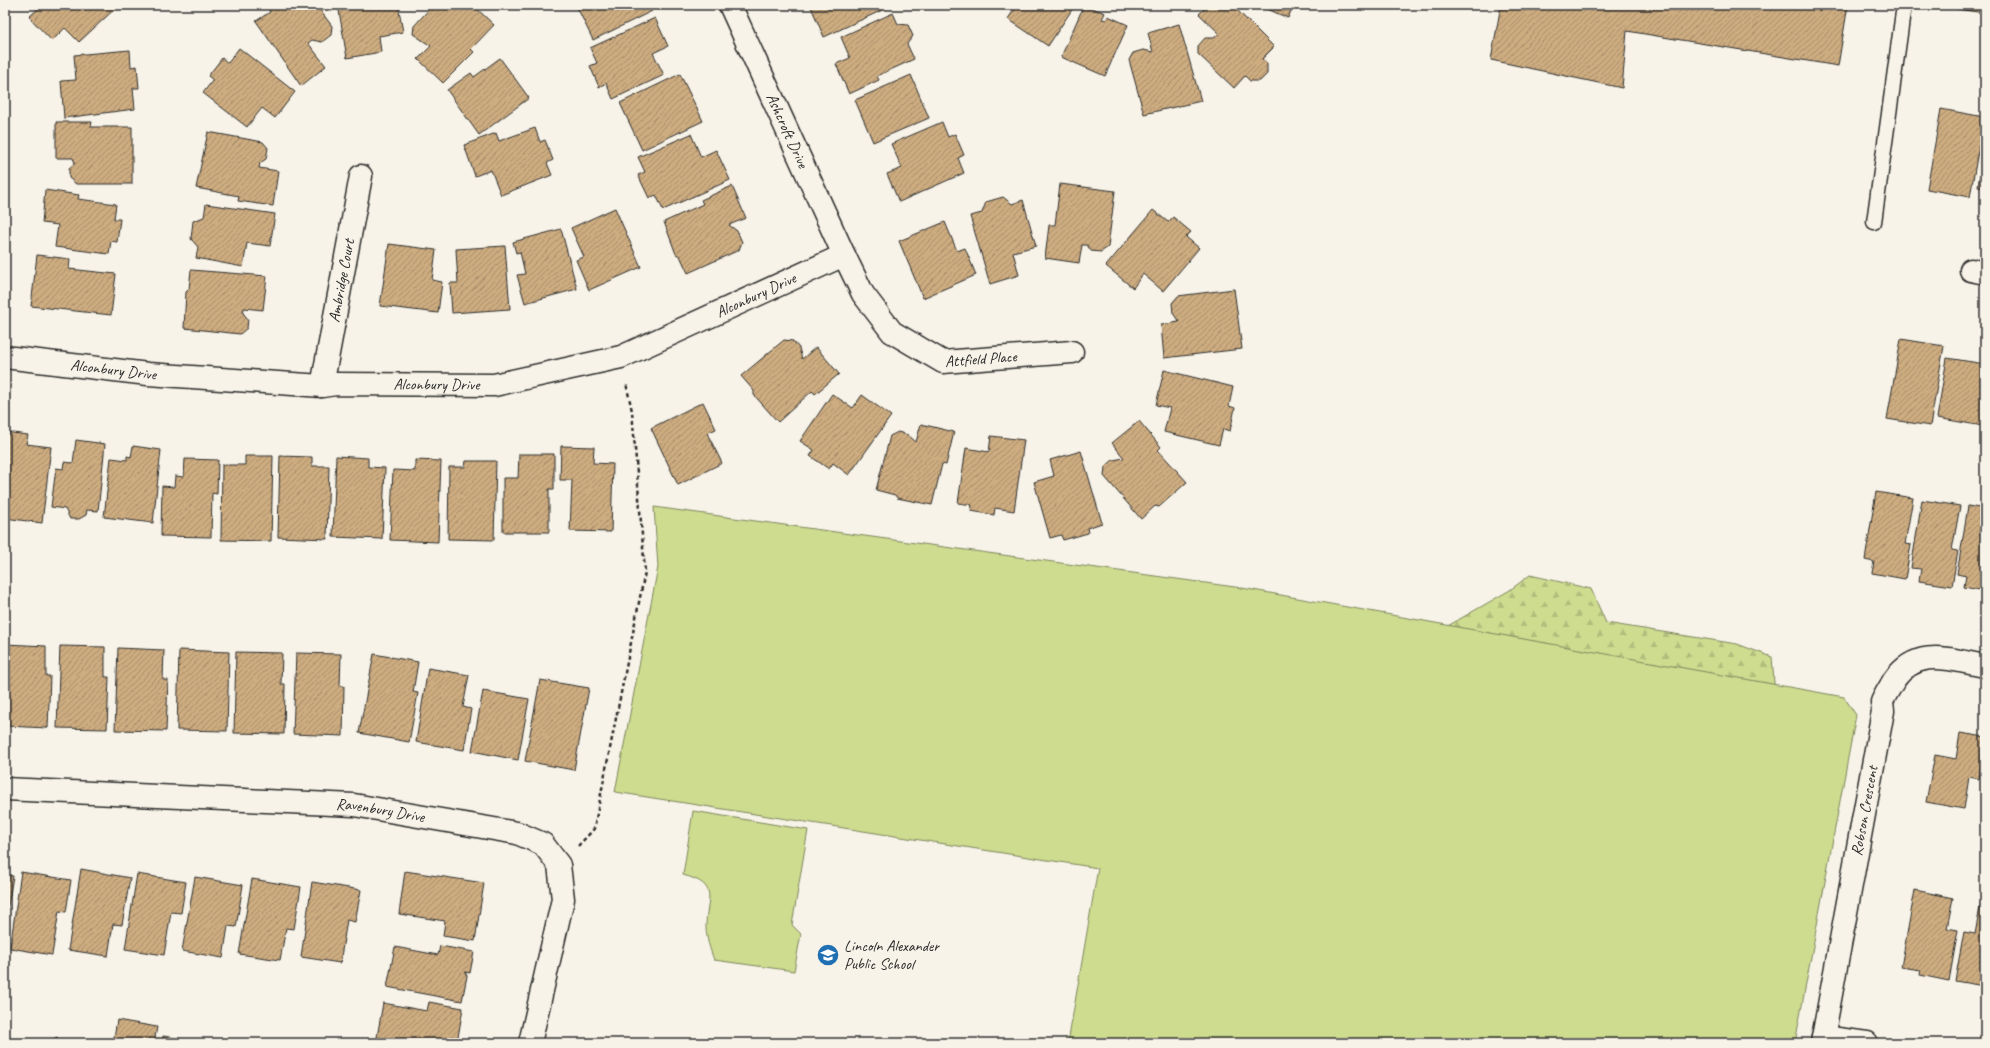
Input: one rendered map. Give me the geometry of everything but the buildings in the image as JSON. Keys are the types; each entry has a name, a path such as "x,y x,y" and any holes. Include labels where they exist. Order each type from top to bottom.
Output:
{"street":[{"name":"Ashcroft Drive","path":"730,5 844,255"},
{"name":"Ambridge Court","path":"322,386 361,176"},
{"name":"Attfield Place","path":"844,255 863,294 892,332 943,362 1072,352"},
{"name":"Alconbury Drive","path":"5,357 148,374 322,386 336,384 494,385 621,357 844,255"},
{"name":"Robson Crescent","path":"1823,1040 1883,711 1882,702 1889,687 1901,671 1918,659 1932,657 1985,666"},
{"name":"Ravenbury Drive","path":"5,789 354,805 517,833 543,844 559,865"},
{"path":"530,1043 563,899 559,865"},
{"path":"1823,1040 1867,1043"}],"lane":[{"path":"1874,222 1904,5"}],"path":[{"path":"559,865 594,829 645,572 632,411 621,357"}],"green space":[{"path":"654,507 1242,588 1844,697 1856,715 1795,1043 1068,1043 1098,868 615,792 658,567"},
{"path":"1530,575 1591,589 1606,623 1737,644 1772,657 1796,965 1446,627 1510,590"},
{"path":"693,811 808,830 792,925 801,934 794,971 714,960 708,943 706,930 709,901 707,888 703,883 683,875"}],"place":[{"name":"Lincoln Alexander Public School","path":"828,955"}]}
